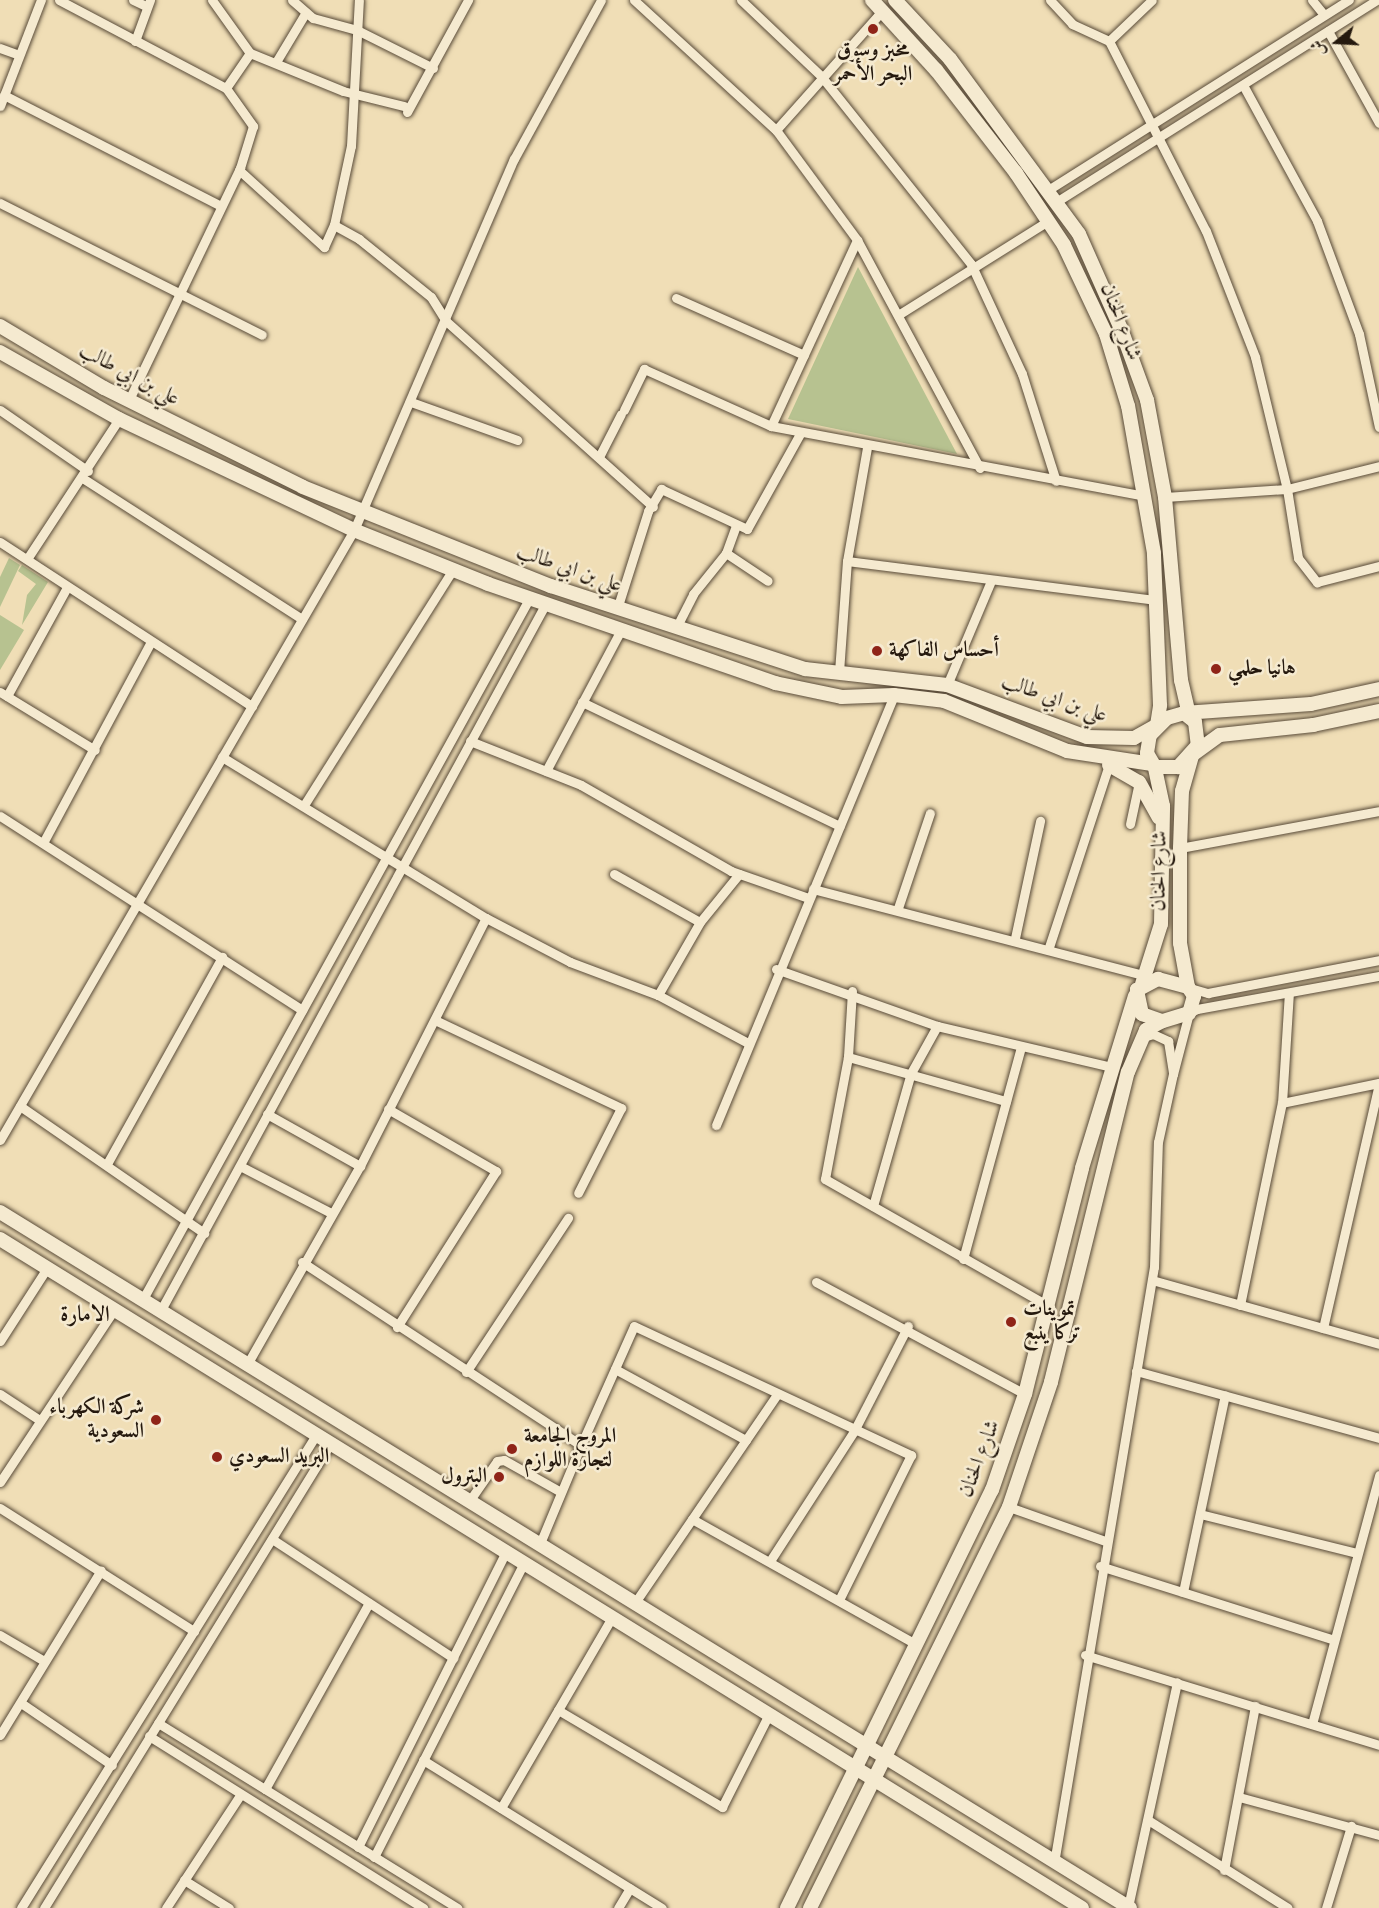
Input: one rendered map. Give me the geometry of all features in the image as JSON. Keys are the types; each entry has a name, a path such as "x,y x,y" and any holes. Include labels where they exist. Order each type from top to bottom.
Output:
{"main road":[{"name":"شارع الحنان","path":"872,0 936,70 1048,221 1106,334 1128,406 1145,496 1157,600 1157,725"},
{"name":"شارع الحنان","path":"896,1 950,59 1079,234 1121,329 1147,400 1165,497 1187,714"},
{"name":"علي بن ابي طالب","path":"0,326 129,400 363,513 617,609 805,669 947,685 1087,737 1134,738 1157,725"},
{"name":"علي بن ابي طالب","path":"0,352 119,419 354,530 452,571 620,632 809,691 859,699 894,695 944,701 1091,757 1153,765"},
{"path":"1379,689 1311,704 1187,714 1157,725 1147,745 1153,765 1178,767 1220,735 1313,726 1379,711"},
{"path":"1187,714 1199,731 1192,755"},
{"name":"شارع الحنان","path":"1188,987 1180,943 1180,848 1182,790 1192,755"},
{"path":"1091,757 1139,782 1155,806 1162,835"},
{"name":"شارع الحنان","path":"787,1908 992,1490 1025,1394 1112,1067 1143,983 1161,924 1161,780 1153,765"},
{"path":"1143,1037 1162,1021 1189,1013 1194,996 1188,987 1169,979 1143,983 1142,1014 1162,1021"},
{"name":"شارع الحنان","path":"810,1908 1009,1507 1051,1382 1099,1174 1143,1037"},
{"path":"0,1212 249,1361 634,1605 1129,1907"},
{"path":"0,1239 1082,1908"}],"street":[{"path":"0,106 41,0"},
{"path":"59,0 226,87 253,126 239,170 219,205 180,294 129,400"},
{"path":"134,0 148,3 135,41"},
{"path":"212,0 250,52 343,91 353,90 406,109 433,68 468,0"},
{"path":"292,0 306,12 357,30 433,68"},
{"path":"239,170 324,247 334,225 351,146 359,0"},
{"path":"0,1140 363,513 514,159 601,0"},
{"path":"634,0 776,130 857,240 980,468"},
{"path":"741,0 821,76 971,264 1022,374 1056,481"},
{"path":"1050,0 1072,24 1109,41 1206,231 1255,357 1287,489 1298,558 1317,582 1379,566"},
{"path":"1109,41 1152,0"},
{"path":"1312,0 1324,15"},
{"path":"1048,190 1349,0"},
{"path":"1056,202 1377,0"},
{"path":"776,130 821,76 882,11"},
{"path":"276,62 306,12"},
{"path":"1328,31 1379,123"},
{"path":"0,48 19,55"},
{"path":"226,87 250,52"},
{"path":"1243,85 1317,221 1359,334 1379,427"},
{"path":"4,95 219,205"},
{"path":"0,202 262,335"},
{"path":"898,315 971,264 1048,221"},
{"path":"334,225 431,297 446,321 654,507"},
{"path":"771,426 857,240"},
{"path":"676,298 804,355"},
{"path":"599,457 644,369 771,426 867,447 1145,496"},
{"path":"411,402 517,440"},
{"path":"0,410 86,475 302,619"},
{"path":"27,560 86,475 119,419"},
{"path":"617,609 661,489 747,529 801,432"},
{"path":"839,672 846,561 867,447"},
{"path":"1165,497 1287,489 1379,466"},
{"path":"676,628 693,594 726,553 736,525"},
{"path":"0,542 66,589 252,706"},
{"path":"726,553 768,581"},
{"path":"846,561 991,581 1157,600"},
{"path":"303,805 452,571"},
{"path":"947,685 991,581"},
{"path":"66,589 3,694 94,750"},
{"path":"144,1297 188,1222 384,858 529,599"},
{"path":"162,1308 545,605"},
{"path":"546,771 620,632"},
{"path":"43,843 151,642"},
{"path":"716,1125 776,969 813,889 894,695"},
{"path":"582,702 840,826"},
{"path":"470,741 581,785 739,874 808,898"},
{"path":"222,758 303,805 400,868 486,918 570,963 658,994 748,1043"},
{"path":"1049,946 1108,765"},
{"path":"1130,824 1139,782"},
{"path":"1180,848 1379,811"},
{"path":"898,908 930,813"},
{"path":"0,816 302,1010"},
{"path":"1015,938 1040,821"},
{"path":"614,874 700,922"},
{"path":"658,994 700,922 739,874"},
{"path":"813,889 1049,946 1143,983"},
{"path":"249,1361 302,1262 360,1166 486,918"},
{"path":"108,1162 222,957"},
{"path":"1188,987 1208,993 1379,960"},
{"path":"776,969 852,991 937,1026 1112,1067"},
{"path":"1054,1863 1100,1566 1152,1280 1158,1142 1189,1013 1379,975"},
{"path":"852,991 848,1057 825,1179 1050,1307"},
{"path":"1240,1305 1282,1103 1289,993"},
{"path":"435,1020 621,1108 578,1193"},
{"path":"873,1206 911,1072 937,1026"},
{"path":"1143,1037 1154,1034 1168,1041 1173,1074"},
{"path":"963,1258 1021,1047"},
{"path":"848,1057 911,1072 1006,1101"},
{"path":"1282,1103 1379,1083 1323,1328"},
{"path":"20,1106 108,1162 204,1233"},
{"path":"388,1109 496,1171 397,1327"},
{"path":"267,1114 360,1166"},
{"path":"240,1166 331,1213"},
{"path":"466,1372 568,1218"},
{"path":"302,1262 397,1327 581,1444"},
{"path":"0,1341 47,1268"},
{"path":"1152,1280 1379,1344"},
{"path":"816,1282 908,1326 1025,1394"},
{"path":"0,1482 38,1419 114,1310"},
{"path":"539,1546 581,1444 634,1326 854,1431 911,1455 839,1600"},
{"path":"770,1561 854,1431 908,1326"},
{"path":"615,1369 746,1440"},
{"path":"1136,1371 1379,1438"},
{"path":"0,1394 38,1419"},
{"path":"634,1605 777,1394"},
{"path":"1183,1592 1204,1515 1225,1395"},
{"path":"21,1908 316,1435"},
{"path":"44,1908 330,1444"},
{"path":"470,1500 497,1461 504,1460 561,1492"},
{"path":"1312,1724 1379,1475"},
{"path":"1009,1507 1105,1541"},
{"path":"0,1508 194,1631"},
{"path":"1204,1515 1356,1554"},
{"path":"692,1519 917,1645"},
{"path":"272,1539 453,1658"},
{"path":"358,1847 507,1552"},
{"path":"374,1857 524,1563"},
{"path":"1100,1566 1334,1640"},
{"path":"0,1735 101,1570"},
{"path":"265,1789 369,1603"},
{"path":"501,1808 612,1617"},
{"path":"0,1635 44,1661"},
{"path":"1086,1655 1379,1745"},
{"path":"1129,1907 1177,1682"},
{"path":"21,1703 112,1765"},
{"path":"1224,1870 1255,1707"},
{"path":"558,1710 722,1807 769,1714"},
{"path":"158,1723 457,1908"},
{"path":"149,1736 423,1908"},
{"path":"423,1760 662,1908"},
{"path":"166,1908 241,1794"},
{"path":"1239,1797 1379,1835"},
{"path":"1148,1820 1224,1870 1288,1908"},
{"path":"1326,1908 1351,1826"},
{"path":"184,1880 229,1908"},
{"path":"618,1908 630,1888"}],"green space":[{"path":"858,267 957,454 788,419"},
{"path":"9,558 20,565 0,607 0,577"},
{"path":"22,565 48,582 22,625 27,595 36,584 18,571"},
{"path":"0,615 24,630 0,670"}],"place":[{"name":"مخبز وسوق البحر الأحمر","path":"873,29"},
{"name":"أحساس الفاكهة","path":"877,651"},
{"name":"هانيا حلمي","path":"1216,669"},
{"name":"تموينات تركا ينبع","path":"1011,1322"},
{"name":"شركة الكهرباء السعودية","path":"156,1420"},
{"name":"المروج الجامعة لتجارة اللوازم","path":"512,1449"},
{"name":"البريد السعودي","path":"217,1457"},
{"name":"البترول","path":"499,1477"}],"district":[{"name":"الامارة","path":"85,1317"}]}
